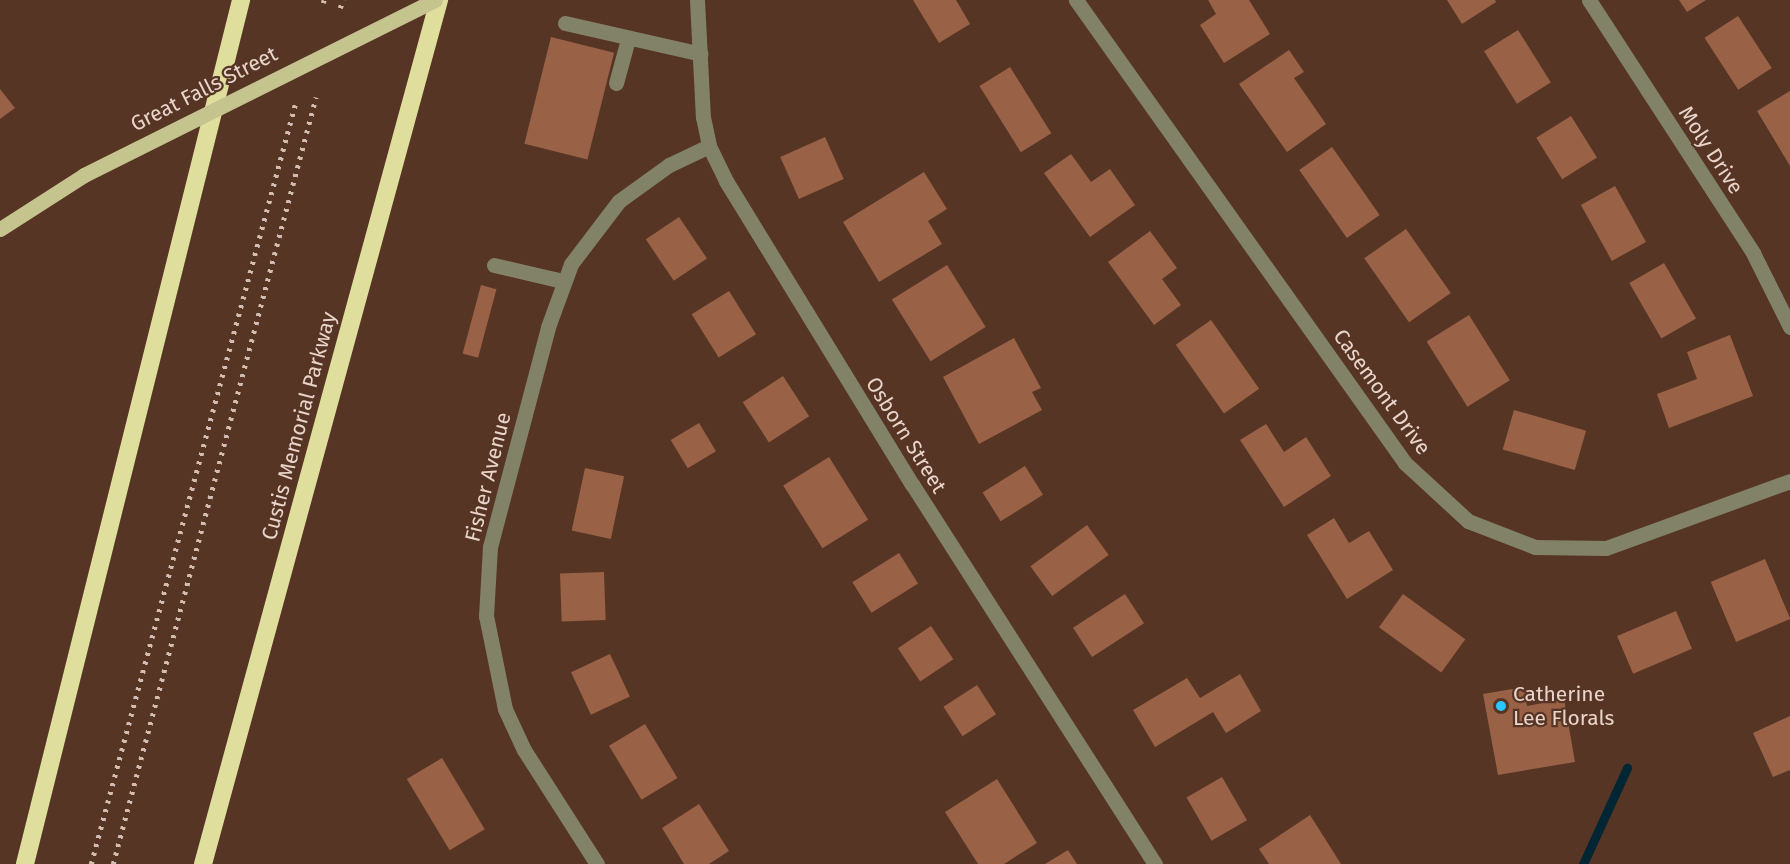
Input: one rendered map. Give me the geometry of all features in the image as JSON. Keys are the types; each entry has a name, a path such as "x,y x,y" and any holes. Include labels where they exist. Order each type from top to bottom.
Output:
{"highway":[{"path":"25,864 241,0"},
{"name":"Custis Memorial Parkway","path":"203,864 437,0"}],"main road":[{"name":"Great Falls Street","path":"0,229 84,175 437,0"}],"street":[{"name":"Osborn Street","path":"697,0 709,146 912,484 1155,864"},
{"name":"Casemont Drive","path":"1076,0 1405,463 1468,521 1534,547 1606,548 1790,481"},
{"name":"Moly Drive","path":"1589,0 1753,253 1790,327"},
{"path":"565,23 701,54"},
{"path":"616,83 628,39"},
{"name":"Fisher Avenue","path":"597,864 514,730 497,683 486,616 498,513 563,282 580,248 619,201 669,165 709,146"},
{"path":"494,266 563,282"}],"building":[{"path":"913,0 956,0 970,24 939,43"},
{"path":"1208,0 1249,0 1270,34 1224,63 1200,25 1216,14"},
{"path":"1447,0 1495,0 1496,2 1462,24"},
{"path":"1679,0 1706,0 1687,12"},
{"path":"1738,16 1772,68 1738,90 1704,38"},
{"path":"1518,30 1551,83 1517,104 1484,51"},
{"path":"551,37 614,53 587,159 524,144"},
{"path":"1289,50 1304,72 1294,78 1326,124 1287,152 1239,84"},
{"path":"1010,67 1051,133 1021,152 979,86"},
{"path":"0,89 15,108 0,119"},
{"path":"1790,91 1790,166 1757,111"},
{"path":"1571,116 1597,158 1562,179 1536,138"},
{"path":"825,137 844,179 799,199 780,157"},
{"path":"1332,147 1380,215 1347,238 1299,170"},
{"path":"1071,154 1091,182 1110,169 1135,205 1090,237 1044,173"},
{"path":"924,172 947,209 928,221 942,244 879,282 843,222"},
{"path":"1615,186 1646,242 1612,261 1581,205"},
{"path":"679,217 707,258 674,281 646,239"},
{"path":"1406,229 1451,293 1409,322 1364,258"},
{"path":"1150,231 1177,268 1162,279 1181,305 1154,325 1108,262"},
{"path":"1664,263 1696,318 1661,338 1629,283"},
{"path":"947,265 986,327 931,361 892,299"},
{"path":"481,285 496,289 478,358 463,354"},
{"path":"729,291 756,334 719,358 692,314"},
{"path":"1469,315 1510,380 1467,407 1427,341"},
{"path":"1211,320 1259,389 1224,413 1176,345"},
{"path":"1730,335 1753,396 1669,428 1657,394 1697,379 1687,352"},
{"path":"1014,338 1041,388 1032,392 1042,410 979,444 943,377"},
{"path":"783,376 809,416 769,442 743,402"},
{"path":"1514,410 1586,431 1575,470 1503,449"},
{"path":"699,423 716,451 688,468 671,440"},
{"path":"1266,424 1284,452 1306,437 1331,476 1284,507 1240,440"},
{"path":"829,457 868,520 822,548 783,486"},
{"path":"1025,466 1043,495 1001,521 983,492"},
{"path":"585,468 624,476 611,539 572,531"},
{"path":"1334,518 1349,543 1369,531 1393,570 1347,599 1307,535"},
{"path":"1087,525 1109,555 1052,596 1030,566"},
{"path":"899,553 918,584 871,613 852,582"},
{"path":"1765,559 1790,619 1736,642 1711,582"},
{"path":"604,572 606,620 562,622 560,574"},
{"path":"1125,594 1144,623 1092,657 1073,628"},
{"path":"1403,594 1465,639 1441,672 1379,627"},
{"path":"1676,611 1692,649 1633,674 1617,636"},
{"path":"931,626 953,659 920,682 898,648"},
{"path":"610,654 630,697 591,715 571,672"},
{"path":"1240,674 1261,711 1226,733 1213,712 1155,747 1133,710 1187,678 1200,698"},
{"path":"977,685 996,714 963,736 943,707"},
{"path":"1524,687 1527,706 1564,699 1575,762 1498,775 1483,694"},
{"path":"1790,716 1790,770 1773,777 1753,733"},
{"path":"645,724 677,778 641,800 609,746"},
{"path":"442,758 485,829 450,850 407,779"},
{"path":"1222,777 1247,820 1211,841 1186,797"},
{"path":"997,779 1037,843 1004,864 978,864 945,812"},
{"path":"699,804 729,851 709,864 684,864 662,828"},
{"path":"1310,815 1341,864 1269,864 1259,849"},
{"path":"1068,850 1077,864 1045,864"}],"waterway":[{"path":"1583,864 1627,768"}],"railway":[{"path":"340,8 343,0"},
{"path":"113,864 316,97"},
{"path":"91,864 295,105"}],"place":[{"name":"Catherine Lee Florals","path":"1501,706"}]}
